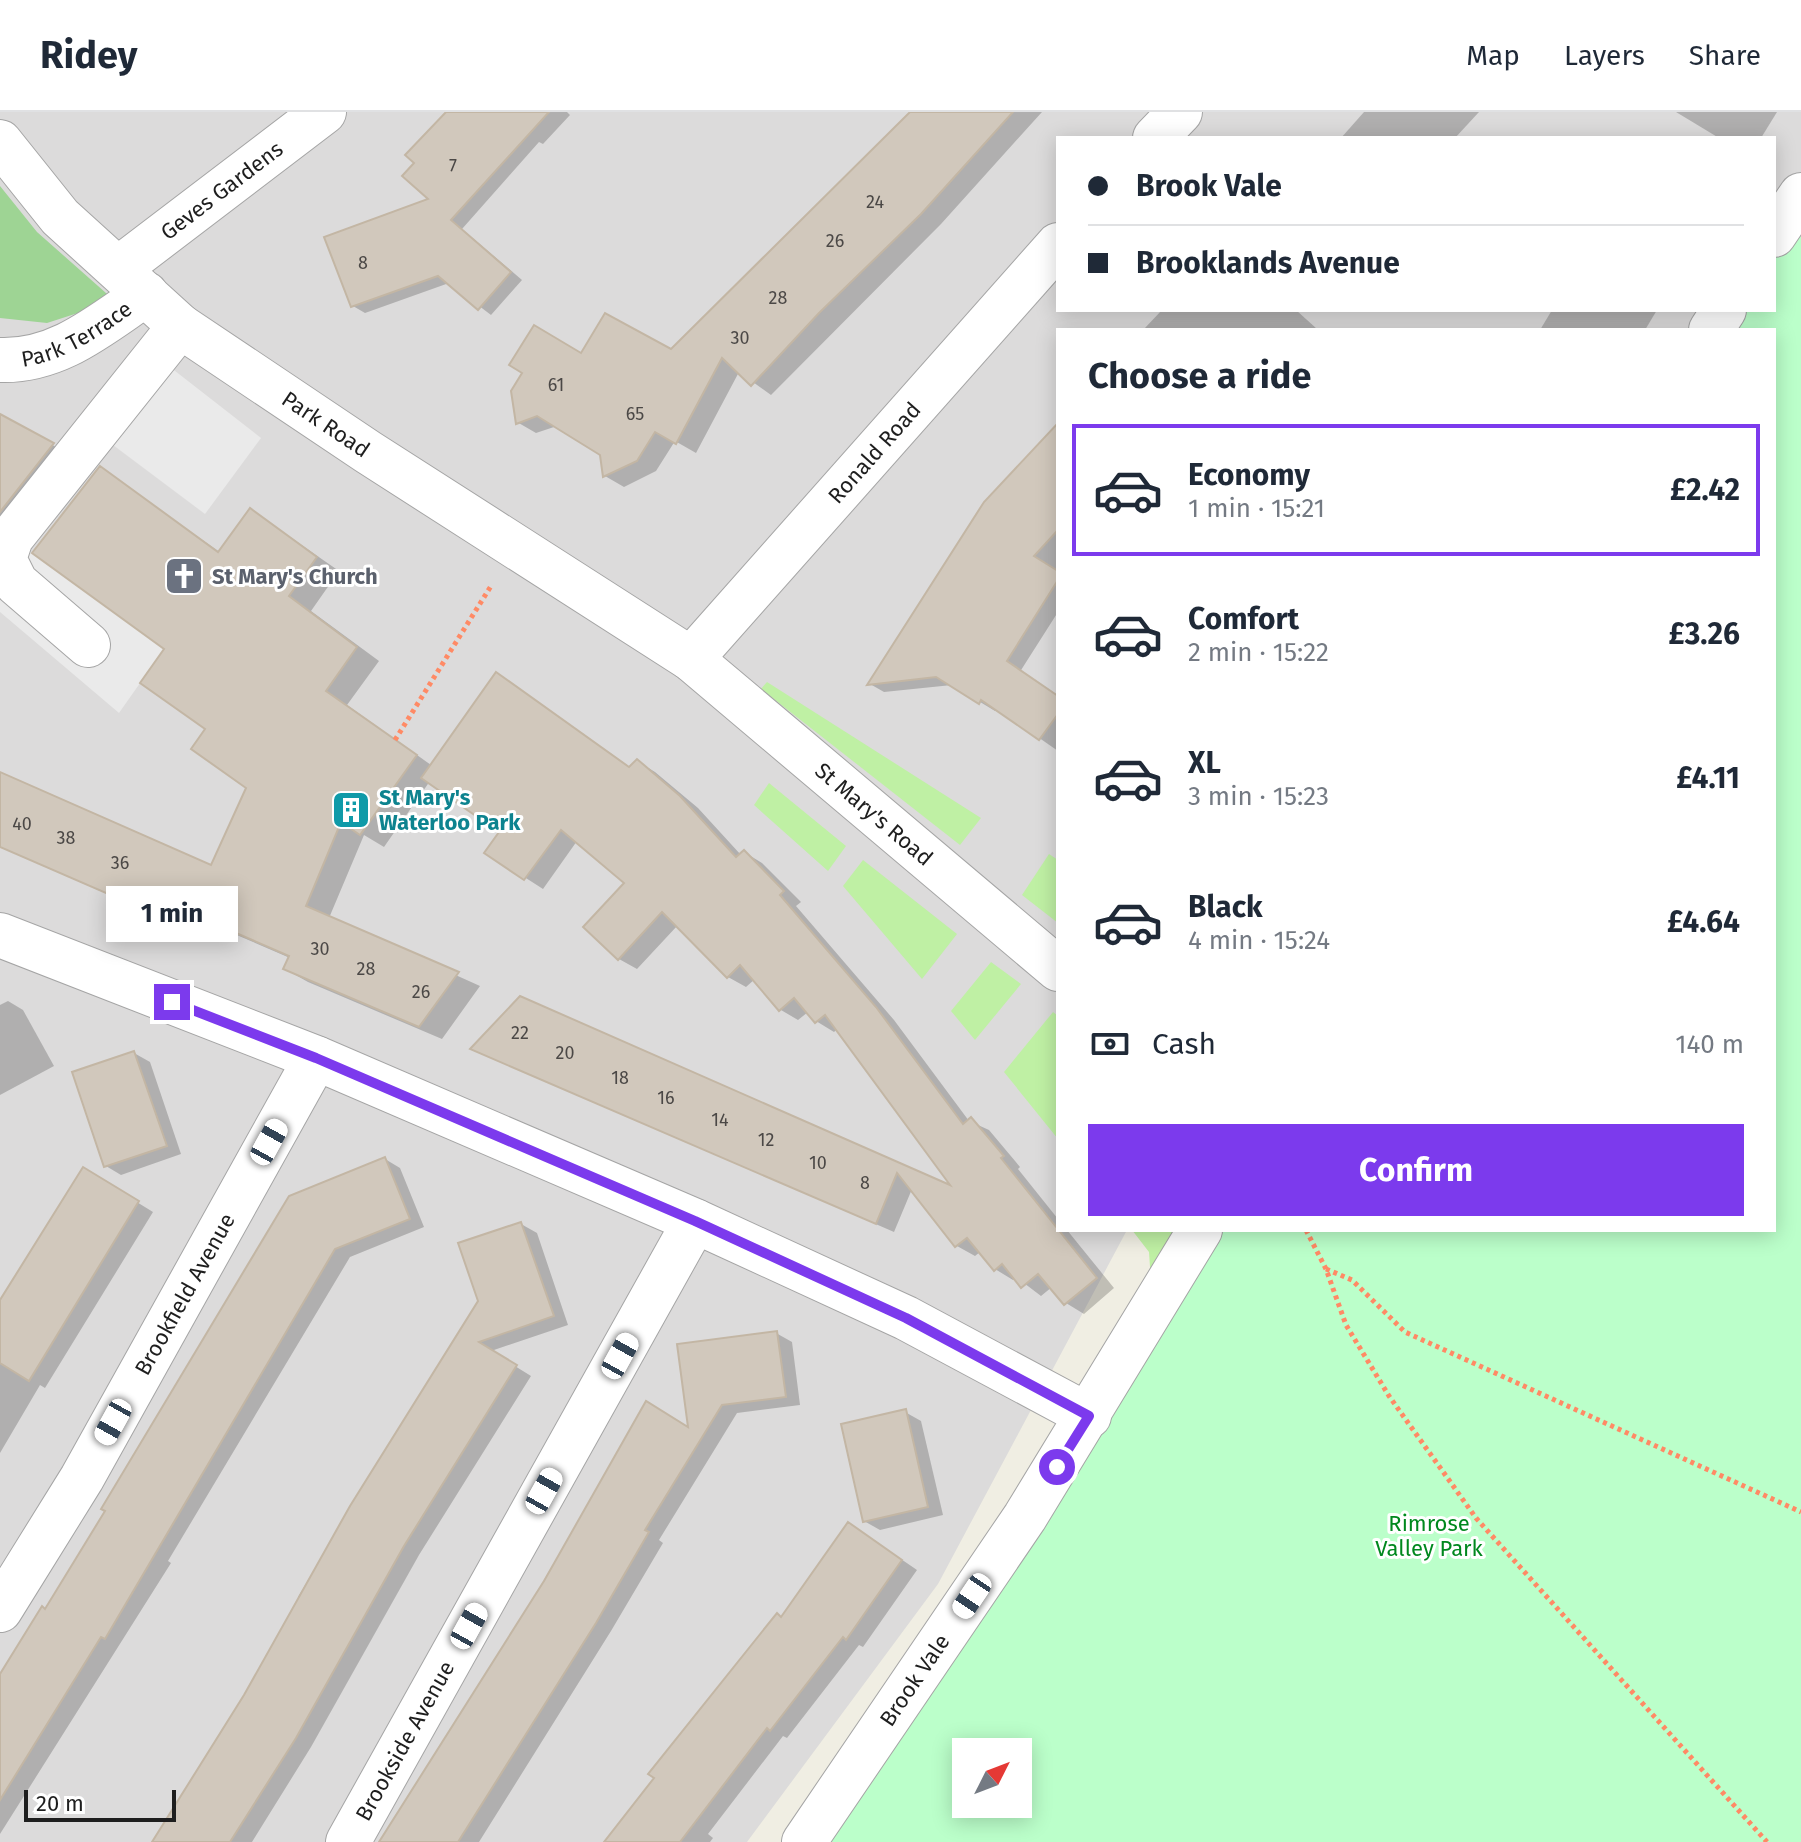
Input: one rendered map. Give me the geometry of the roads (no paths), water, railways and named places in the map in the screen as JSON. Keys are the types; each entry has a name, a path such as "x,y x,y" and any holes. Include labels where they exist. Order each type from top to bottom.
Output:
{"street":[{"name":"Geves Gardens","path":"132,282 324,112"},
{"path":"1157,136 1180,112"},
{"name":"Park Road","path":"0,142 60,217 180,326 368,452 691,659"},
{"path":"1776,232 1801,195"},
{"name":"Ronald Road","path":"691,659 1056,247"},
{"name":"Park Terrace","path":"0,360 41,357 76,342 132,282"},
{"path":"88,645 16,583 4,559 11,538 180,326"},
{"name":"St Mary's Road","path":"691,659 1056,967"},
{"path":"0,935 316,1058 695,1221 906,1318 1089,1416"},
{"name":"Brookfield Avenue","path":"0,1610 82,1478 316,1058"},
{"name":"Brookside Avenue","path":"348,1842 695,1221"},
{"name":"Brook Vale","path":"804,1842 1025,1517 1199,1232"}],"place":[{"name":"St Mary's Church","path":"184,576"},
{"name":"St Mary's Waterloo Park","path":"351,810"}],"park label":[{"name":"Rimrose Valley Park","path":"1429,1536"}]}
